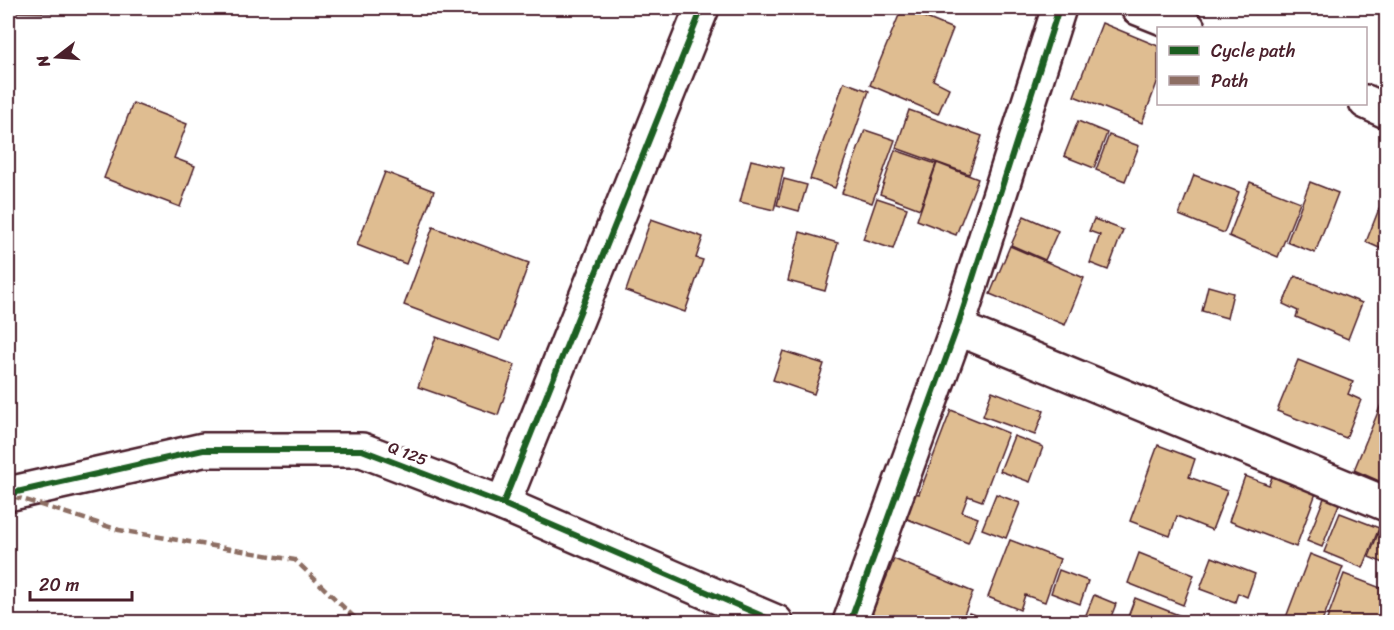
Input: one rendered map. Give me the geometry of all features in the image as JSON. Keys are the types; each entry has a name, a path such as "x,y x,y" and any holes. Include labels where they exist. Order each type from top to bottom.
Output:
{"street":[{"path":"503,504 702,8"},
{"path":"850,622 957,328 1059,8"},
{"path":"1138,8 1186,27"},
{"path":"1367,103 1386,111"},
{"path":"957,328 1386,504"},
{"name":"Q 125","path":"8,494 203,450 362,450 503,504 776,622"}],"building":[{"path":"8,8 52,8 52,13 8,12"},
{"path":"902,8 953,29 933,80 949,88 938,114 870,85"},
{"path":"1102,23 1157,46 1157,83 1142,123 1074,96"},
{"path":"844,82 869,91 835,188 810,179"},
{"path":"133,103 187,124 174,158 195,166 180,207 104,178"},
{"path":"909,110 982,136 969,174 896,148"},
{"path":"1078,121 1107,133 1094,168 1064,156"},
{"path":"865,130 895,140 872,203 842,193"},
{"path":"1109,135 1139,146 1125,181 1096,170"},
{"path":"895,150 936,164 920,209 880,194"},
{"path":"751,160 784,168 774,210 740,202"},
{"path":"937,163 978,179 956,235 917,220"},
{"path":"385,172 434,191 406,264 357,245"},
{"path":"1194,175 1239,192 1224,233 1179,215"},
{"path":"784,179 807,185 799,211 777,205"},
{"path":"1250,182 1300,202 1278,257 1229,236"},
{"path":"1310,182 1338,193 1315,253 1287,242"},
{"path":"1386,191 1386,251 1366,242"},
{"path":"877,198 907,208 893,249 863,239"},
{"path":"1024,216 1058,231 1045,260 1011,245"},
{"path":"651,219 703,237 696,258 703,260 685,312 626,291"},
{"path":"1094,219 1123,230 1108,270 1090,263 1100,235 1089,231"},
{"path":"433,227 529,263 500,341 404,305"},
{"path":"800,232 838,243 825,291 788,281"},
{"path":"1010,246 1084,278 1065,325 990,294"},
{"path":"1295,276 1362,303 1348,339 1296,317 1298,311 1283,304"},
{"path":"1208,286 1233,293 1227,318 1202,311"},
{"path":"436,337 515,365 498,415 418,387"},
{"path":"783,351 824,364 814,394 773,380"},
{"path":"1298,360 1353,382 1348,394 1361,400 1346,438 1277,411"},
{"path":"992,391 1044,411 1035,435 983,416"},
{"path":"1383,400 1386,401 1386,484 1354,470"},
{"path":"951,410 1008,433 982,501 968,496 962,512 978,518 968,543 905,518 915,493 919,494"},
{"path":"1014,436 1043,447 1030,482 1000,471"},
{"path":"1158,445 1195,459 1189,477 1227,491 1212,530 1177,516 1170,536 1130,521"},
{"path":"1275,469 1319,485 1296,547 1229,521 1245,476 1269,485"},
{"path":"1328,488 1343,494 1322,547 1307,541"},
{"path":"996,494 1020,503 1006,538 982,529"},
{"path":"1340,513 1379,528 1363,568 1324,552"},
{"path":"1379,531 1386,534 1386,564 1369,557"},
{"path":"1010,540 1060,559 1045,602 1025,595 1020,610 988,597"},
{"path":"1139,553 1194,575 1183,605 1128,583"},
{"path":"1310,554 1343,567 1322,622 1285,620"},
{"path":"1212,557 1255,574 1247,597 1238,593 1235,602 1200,589"},
{"path":"894,559 973,592 961,622 882,622 870,618"},
{"path":"1059,570 1088,581 1080,604 1051,593"},
{"path":"1344,574 1386,590 1386,622 1326,622"},
{"path":"1094,595 1116,604 1109,622 1083,622"},
{"path":"1135,598 1181,616 1178,622 1126,622"},
{"path":"969,613 993,622 965,622"}],"marked path":[{"path":"13,496 119,530 295,560 359,622"}],"cycle path":[{"path":"503,504 702,8"},
{"path":"850,622 957,328 1059,8"},
{"path":"8,494 203,450 362,450 503,504 776,622"}]}
